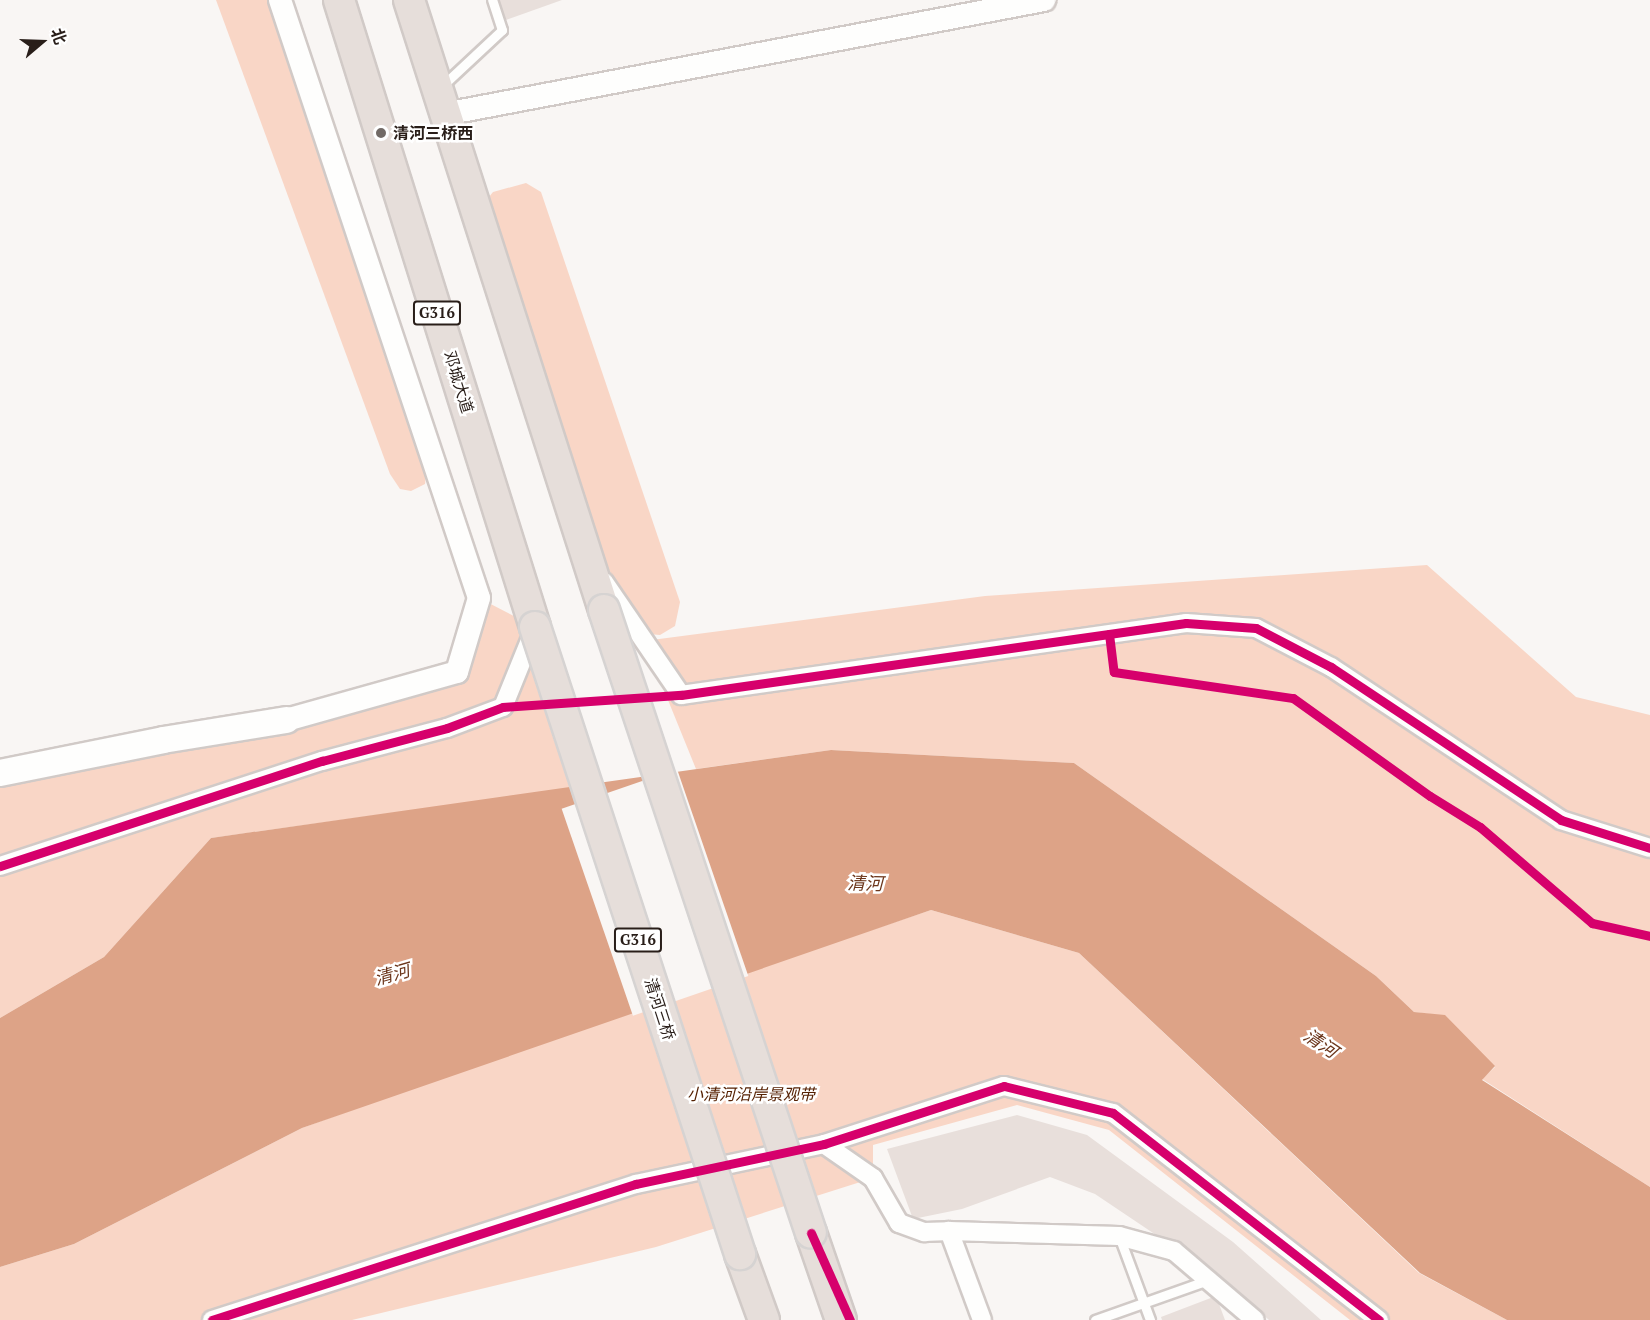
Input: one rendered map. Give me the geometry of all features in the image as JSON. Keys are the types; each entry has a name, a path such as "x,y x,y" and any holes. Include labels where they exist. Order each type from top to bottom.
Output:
{"highway":[{"name":"邓城大道","path":"339,0 535,627"},
{"path":"409,0 604,610 841,1320"},
{"name":"清河三桥","path":"535,627 740,1254"},
{"name":"G316","path":"740,1254 764,1320"}],"main road":[{"path":"0,757 137,731 286,720"},
{"path":"0,773 163,740 286,720"}],"street":[{"path":"280,0 479,598 458,672 286,720"},
{"path":"442,102 1044,0"},
{"path":"587,557 681,695 1186,623 1256,628 1332,667 1562,820 1650,848"},
{"path":"0,866 322,761 447,728 503,707 535,627"},
{"path":"212,1320 636,1184 824,1144 1004,1086 1113,1113 1379,1320"},
{"path":"824,1144 873,1179 899,1223 924,1232 1119,1236 1174,1251 1254,1320"},
{"path":"949,1231 982,1320"},
{"path":"811,1233 850,1320"},
{"path":"740,1254 758,1320"}],"lane":[{"path":"442,102 502,30 492,0"},
{"path":"1119,1236 1150,1320"},
{"path":"1095,1320 1208,1280"}],"green space":[{"path":"216,0 273,0 427,466 425,484 411,491 400,489 390,474"},
{"path":"526,183 541,192 680,602 675,626 660,635 648,634 627,606 591,534 484,203 493,192"},
{"path":"1427,565 1576,697 1650,715 1650,1187 1482,1079 1495,1067 1445,1016 1414,1012 1376,976 1074,763 831,750 696,769 644,641 985,596"},
{"path":"479,598 535,627 587,786 211,838 104,957 0,1018 0,764 457,672"},
{"name":"小清河沿岸景观带","path":"931,910 1079,953 1419,1273 1507,1320 1350,1320 1109,1130 1017,1105 873,1145 873,1178 656,1247 352,1320 0,1320 0,1267 74,1244 302,1128 576,1029"}],"water":[{"name":"清河","path":"831,750 1074,763 1376,976 1414,1012 1445,1015 1495,1066 1482,1080 1650,1187 1650,1320 1507,1320 1420,1273 1079,953 931,910 302,1128 74,1244 0,1267 0,1018 104,957 211,838"}],"pier":[{"path":"677,769 748,976 633,1016 562,809"}],"building":[{"path":"496,0 562,0 503,21"},
{"path":"1017,1115 1087,1135 1233,1242 1321,1320 1269,1320 1226,1282 1095,1194 1050,1177 962,1209 913,1219 887,1149"},
{"path":"1216,1296 1225,1320 1162,1320 1161,1317"}],"cycle path":[{"path":"0,866 322,761 447,728 503,707 681,695 1186,623 1256,628 1331,667 1561,820 1650,848"},
{"path":"1109,634 1114,672 1293,698 1430,796 1480,827 1592,923 1650,936"},
{"path":"212,1320 636,1184 824,1144 1004,1086 1113,1113 1379,1320"},
{"path":"811,1233 850,1320"}],"place":[{"name":"清河三桥西","path":"381,133"}]}
